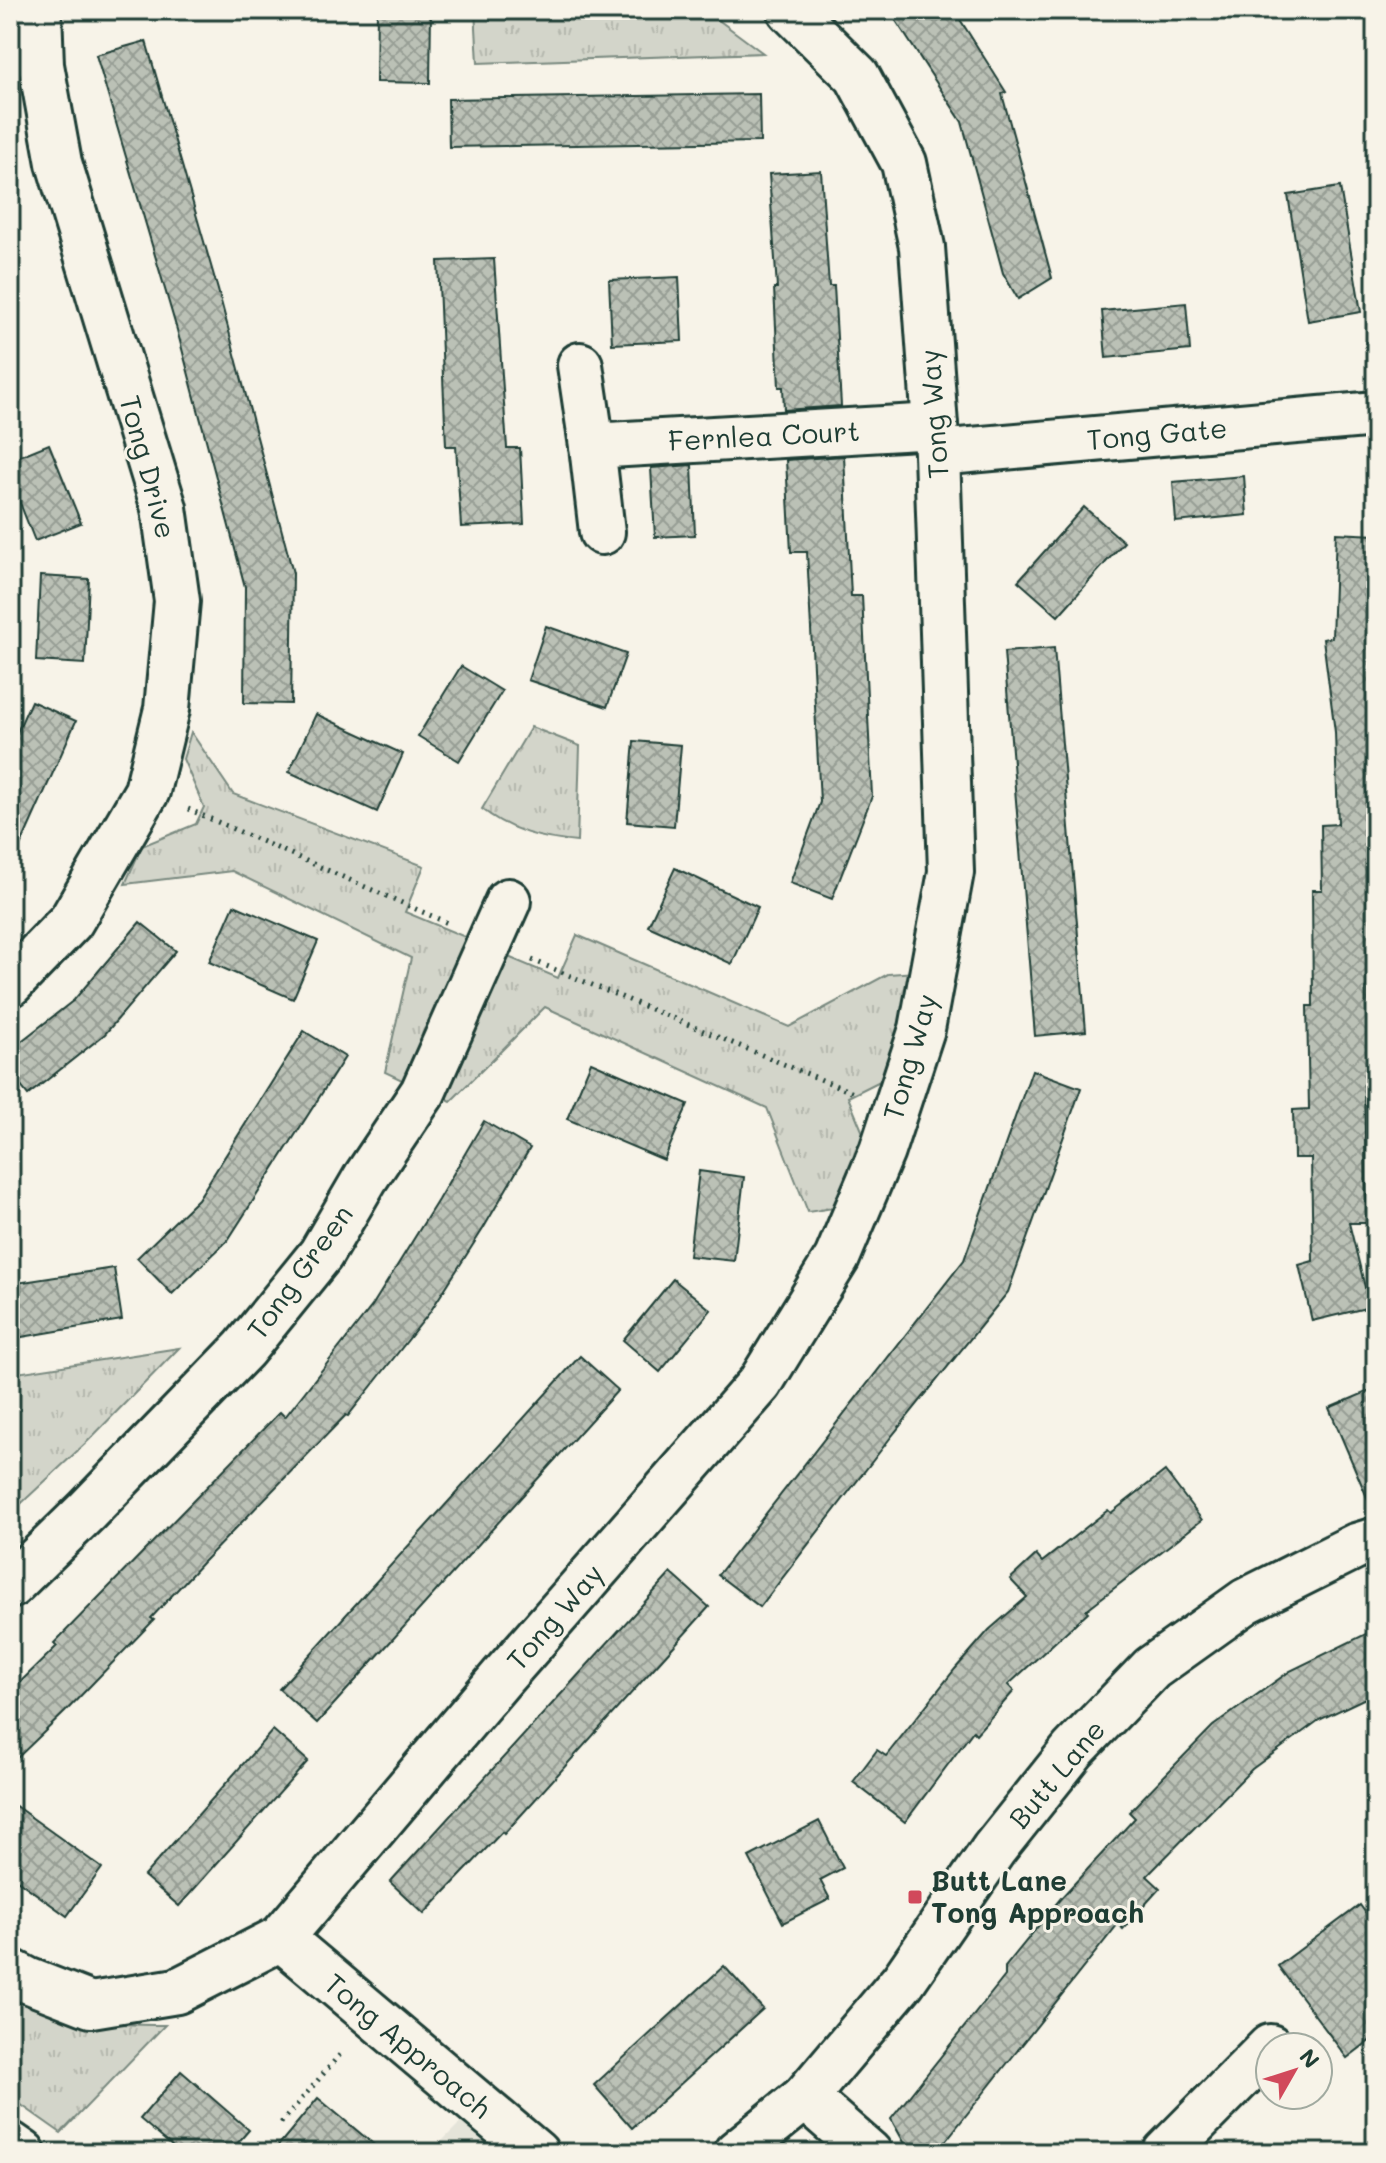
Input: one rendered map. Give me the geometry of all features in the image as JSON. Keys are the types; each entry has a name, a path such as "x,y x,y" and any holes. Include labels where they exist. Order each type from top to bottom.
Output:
{"street":[{"name":"Tong Drive","path":"10,984 71,921 147,791 167,709 177,601 164,508 59,163 41,65 39,10"},
{"name":"Tong Way","path":"281,1938 513,1664 760,1383 837,1258 882,1151 922,1029 951,872 936,440 922,247 904,163 857,76 790,10"},
{"path":"580,365 602,532"},
{"name":"Tong Gate","path":"936,440 1376,414"},
{"name":"Fernlea Court","path":"592,446 936,440"},
{"name":"Tong Green","path":"10,1586 244,1349 321,1254 366,1177 423,1092 508,901"},
{"name":"Butt Lane","path":"736,2153 805,2097 903,1981 994,1849 1073,1750 1152,1668 1246,1601 1356,1546 1376,1540"},
{"path":"10,1971 91,2005 177,1991 281,1938"},
{"name":"Tong Approach","path":"281,1938 536,2153"},
{"path":"1165,2153 1254,2063"},
{"path":"805,2097 869,2153"},
{"path":"10,2144 23,2153"}],"path":[{"path":"281,2123 345,2048"}],"shaded area":[{"path":"477,2106 536,2153 430,2153"}],"green space":[{"path":"475,10 705,10 763,53 478,63"},
{"path":"531,727 580,746 577,842 526,833 482,809"},
{"path":"191,732 233,794 424,866 405,912 470,939 404,1081 385,1072 411,958 232,871 125,884 142,846 196,824 204,807 183,759"},
{"path":"577,935 789,1027 888,974 916,972 896,1073 848,1097 871,1152 845,1206 808,1212 767,1108 545,1007 451,1101 436,1093 506,956 558,978"},
{"path":"179,1348 88,1441 10,1514 10,1374"},
{"path":"10,1998 66,2017 165,2025 61,2133 10,2097"}],"building":[{"path":"377,10 431,10 430,83 376,82"},
{"path":"889,10 954,10 1006,92 1002,94 1052,278 1018,299 1003,273 962,122"},
{"path":"146,41 218,290 293,573 291,704 244,703 245,587 177,330 96,55"},
{"path":"759,94 760,142 449,147 448,99"},
{"path":"821,171 829,286 834,286 841,406 784,410 783,387 779,387 774,288 777,288 769,174"},
{"path":"1340,187 1361,312 1308,321 1288,195"},
{"path":"494,259 507,448 520,448 524,524 461,527 456,446 446,446 438,261"},
{"path":"679,277 682,341 612,344 609,280"},
{"path":"1186,303 1190,350 1106,358 1102,311"},
{"path":"49,444 81,523 35,541 10,478 10,460"},
{"path":"844,456 851,596 862,596 872,796 832,899 790,883 820,802 807,552 791,552 786,460"},
{"path":"692,465 695,535 655,537 651,468"},
{"path":"1244,476 1247,515 1176,522 1173,482"},
{"path":"1084,507 1124,542 1058,616 1018,581"},
{"path":"1336,533 1376,535 1376,842 1371,842 1372,975 1368,975 1371,1085 1364,1085 1367,1223 1349,1223 1370,1307 1312,1321 1299,1265 1313,1261 1311,1158 1294,1158 1293,1110 1309,1109 1307,1006 1313,1006 1312,890 1322,890 1321,825 1338,824 1335,732 1323,639 1332,637"},
{"path":"40,576 89,579 85,664 36,661"},
{"path":"546,626 626,654 607,707 528,680"},
{"path":"1054,648 1086,1031 1035,1036 1004,652"},
{"path":"461,666 502,691 459,761 418,736"},
{"path":"31,701 76,721 10,869 10,748"},
{"path":"316,714 403,754 377,812 289,772"},
{"path":"634,741 681,745 674,826 627,822"},
{"path":"675,868 758,907 732,964 648,926"},
{"path":"234,905 318,941 293,999 209,962"},
{"path":"140,922 176,951 105,1034 28,1095 10,1072 10,1050 74,1000"},
{"path":"304,1031 345,1057 228,1240 172,1294 137,1258 198,1199"},
{"path":"591,1062 688,1104 664,1160 567,1119"},
{"path":"1032,1070 1081,1088 1008,1292 760,1607 718,1575 964,1260"},
{"path":"484,1121 530,1148 430,1312 348,1416 203,1562 151,1618 154,1620 65,1712 10,1765 10,1692 280,1412 285,1417 372,1306"},
{"path":"699,1171 744,1177 734,1261 689,1256"},
{"path":"114,1268 122,1320 10,1339 10,1284"},
{"path":"673,1279 711,1310 660,1372 623,1340"},
{"path":"580,1356 618,1390 317,1723 279,1689"},
{"path":"1376,1388 1376,1516 1375,1516 1329,1408"},
{"path":"1165,1471 1202,1520 1086,1610 1088,1612 1008,1685 1014,1691 976,1734 973,1731 905,1822 853,1782 877,1750 886,1756 989,1630 1027,1597 1010,1579 1036,1555 1042,1562 1108,1510 1111,1513"},
{"path":"671,1573 709,1607 504,1834 502,1832 424,1914 390,1882"},
{"path":"1376,1629 1376,1693 1319,1720 1252,1769 1147,1876 1160,1888 1123,1929 1118,1924 936,2153 910,2153 891,2119 1005,1976 1005,1967 1061,1898 1135,1818 1129,1812 1213,1726 1290,1671"},
{"path":"273,1730 308,1761 179,1906 144,1876"},
{"path":"10,1802 102,1868 67,1916 10,1875"},
{"path":"819,1821 843,1868 820,1880 830,1899 783,1923 749,1857"},
{"path":"1360,1905 1376,1927 1376,2036 1347,2058 1334,2041 1334,2031 1327,2031 1278,1966"},
{"path":"724,1966 763,2009 632,2128 594,2085"},
{"path":"181,2071 249,2130 229,2153 180,2153 140,2119"},
{"path":"318,2098 384,2153 272,2153"}],"place":[{"name":"Butt Lane Tong Approach","path":"915,1897"}]}
